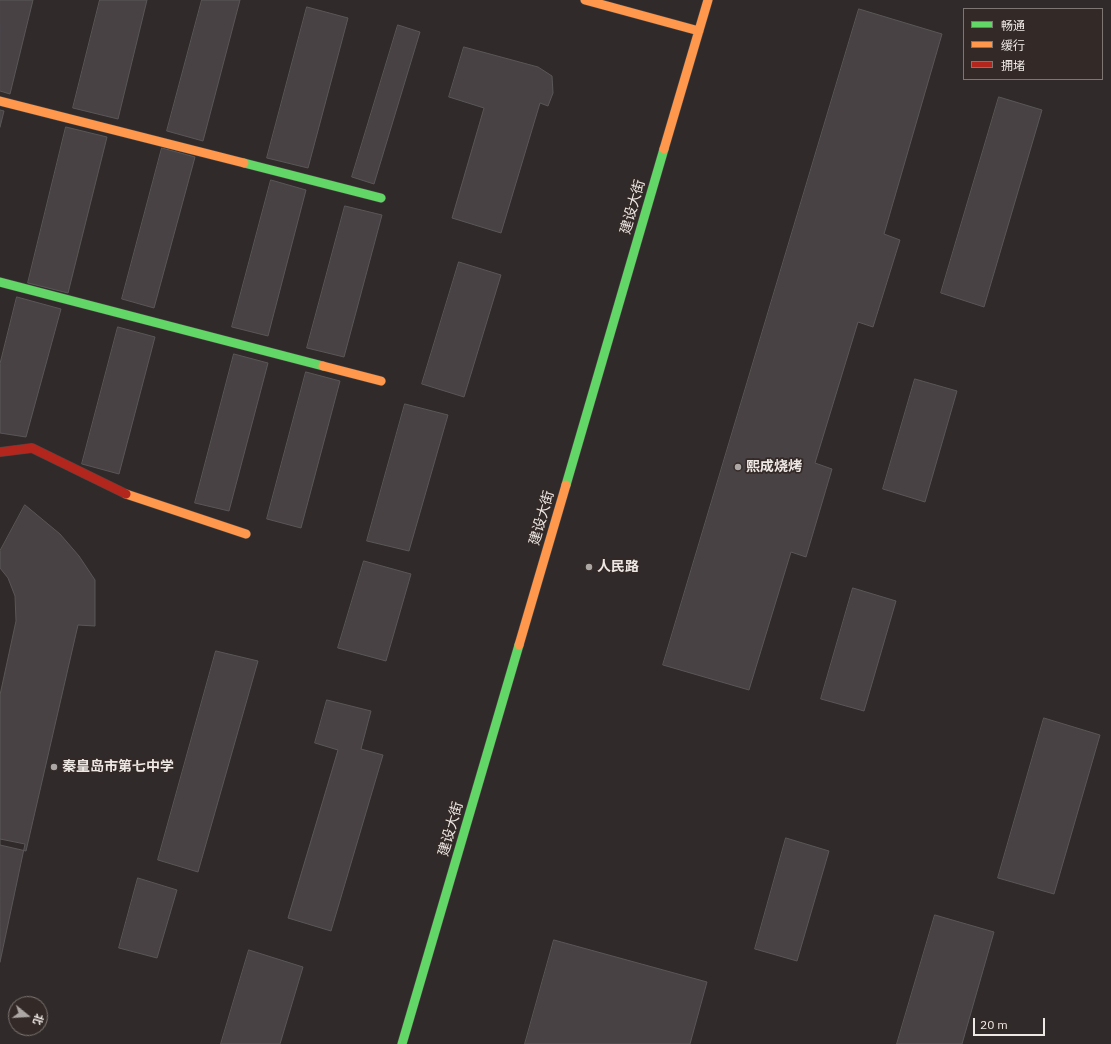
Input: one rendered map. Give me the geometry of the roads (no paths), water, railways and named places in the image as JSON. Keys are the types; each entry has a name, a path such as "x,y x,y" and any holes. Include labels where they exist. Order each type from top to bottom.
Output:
{"main road":[{"path":"585,0 700,31"},
{"name":"建设大街","path":"402,1044 708,0"},
{"path":"0,101 381,198"},
{"path":"0,282 381,381"},
{"path":"0,452 32,448 122,493 246,534"}],"place":[{"name":"熙成烧烤","path":"738,467"},
{"name":"人民路","path":"589,567"},
{"name":"秦皇岛市第七中学","path":"54,767"}]}
